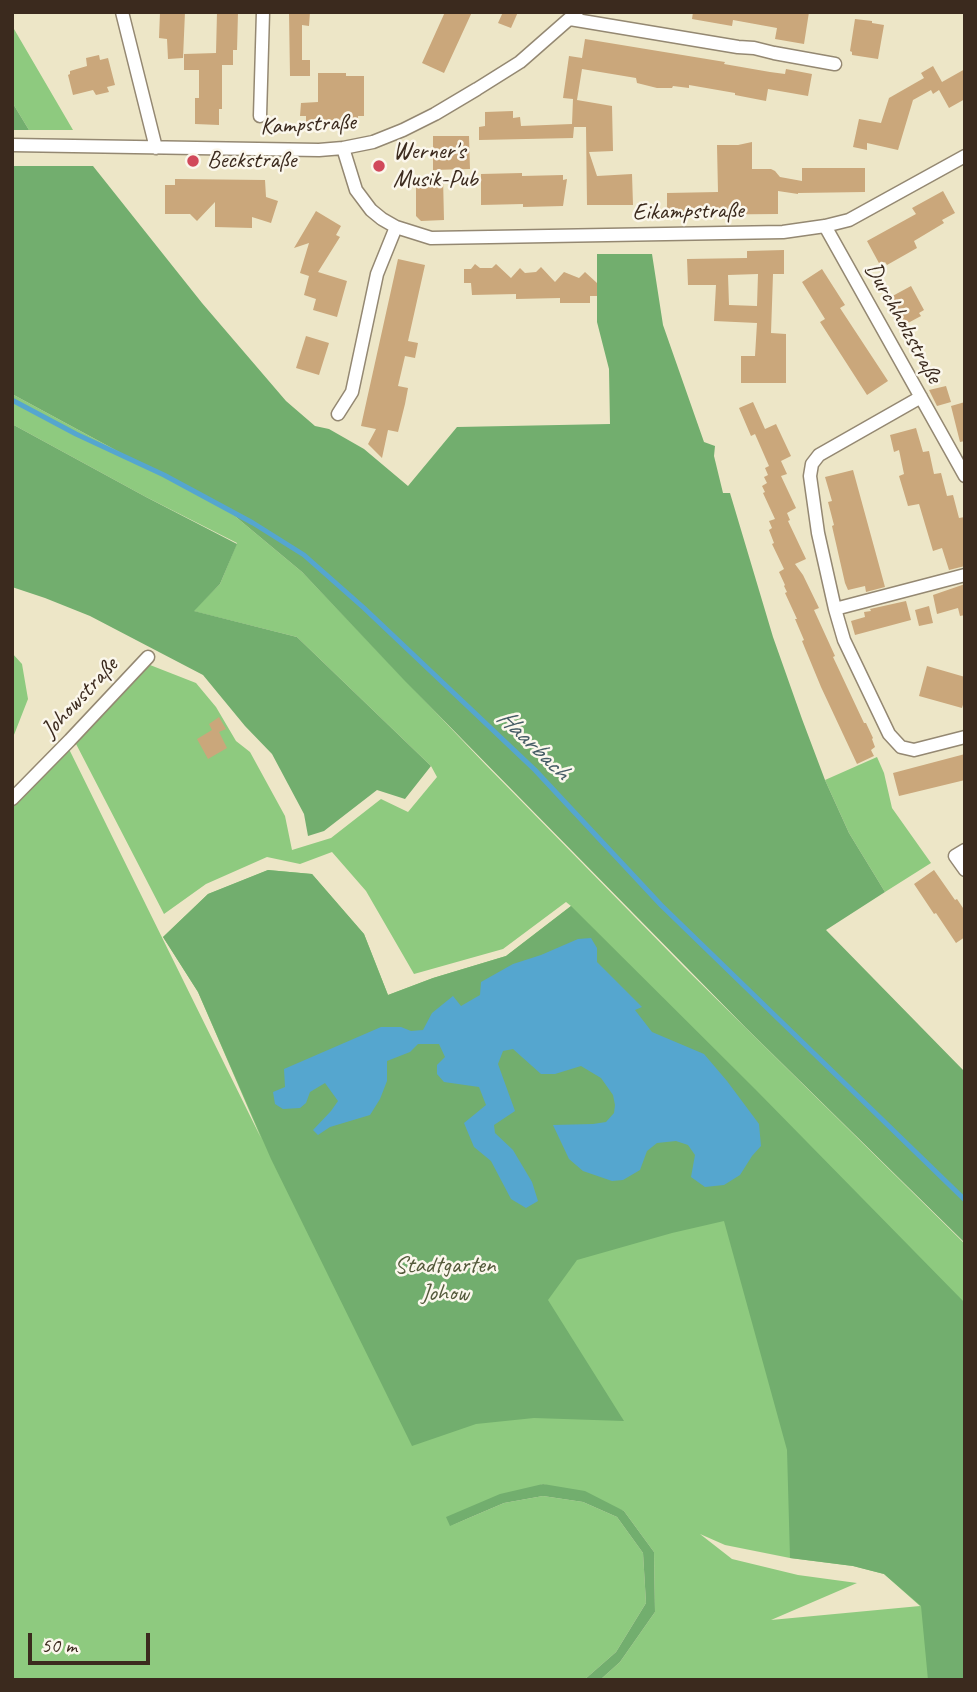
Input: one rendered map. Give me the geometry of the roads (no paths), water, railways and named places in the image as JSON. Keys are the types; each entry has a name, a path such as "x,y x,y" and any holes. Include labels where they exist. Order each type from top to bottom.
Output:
{"street":[{"path":"122,12 156,148"},
{"path":"260,116 263,12"},
{"name":"Kampstraße","path":"12,145 319,150 373,142 435,114 520,62 573,16 835,64"},
{"name":"Eikampstraße","path":"343,148 356,190 371,210 396,227 431,238 783,232 825,226 849,220 965,156"},
{"name":"Durchholzstraße","path":"825,226 921,397 959,454 965,476"},
{"path":"338,414 352,392 377,274 396,227"},
{"path":"921,397 818,455 812,464 810,475 818,533 844,640 889,734 901,747 914,750 965,737"},
{"path":"835,608 965,575"},
{"name":"Johowstraße","path":"12,799 148,657"},
{"path":"965,850 955,856 965,870"}],"water":[{"path":"591,938 597,948 597,962 642,1007 635,1010 652,1032 704,1054 759,1124 761,1146 740,1175 724,1185 705,1187 691,1177 695,1155 688,1145 676,1141 657,1143 647,1151 640,1170 623,1180 612,1181 583,1171 569,1159 553,1125 606,1122 614,1113 613,1095 601,1078 581,1066 555,1074 541,1074 513,1049 503,1051 498,1064 515,1111 494,1125 495,1133 513,1150 532,1182 538,1201 526,1208 511,1199 491,1161 474,1147 464,1123 486,1105 479,1087 444,1082 437,1074 437,1065 445,1057 439,1044 418,1044 410,1052 387,1061 387,1081 370,1115 330,1127 318,1135 313,1130 338,1101 325,1083 310,1092 306,1103 300,1108 283,1109 275,1104 273,1092 285,1087 284,1069 381,1027 423,1030 432,1013 453,996 461,1006 480,995 481,982 513,964 578,939"}],"waterway":[{"name":"Haarbach","path":"12,400 76,434 164,475 253,523 304,555 535,770 661,905 965,1200"}],"place":[{"name":"Beckstraße","path":"193,161"},
{"name":"Werner's Musik-Pub","path":"379,166"}],"park label":[{"name":"Stadtgarten Johow","path":"445,1280"}]}
